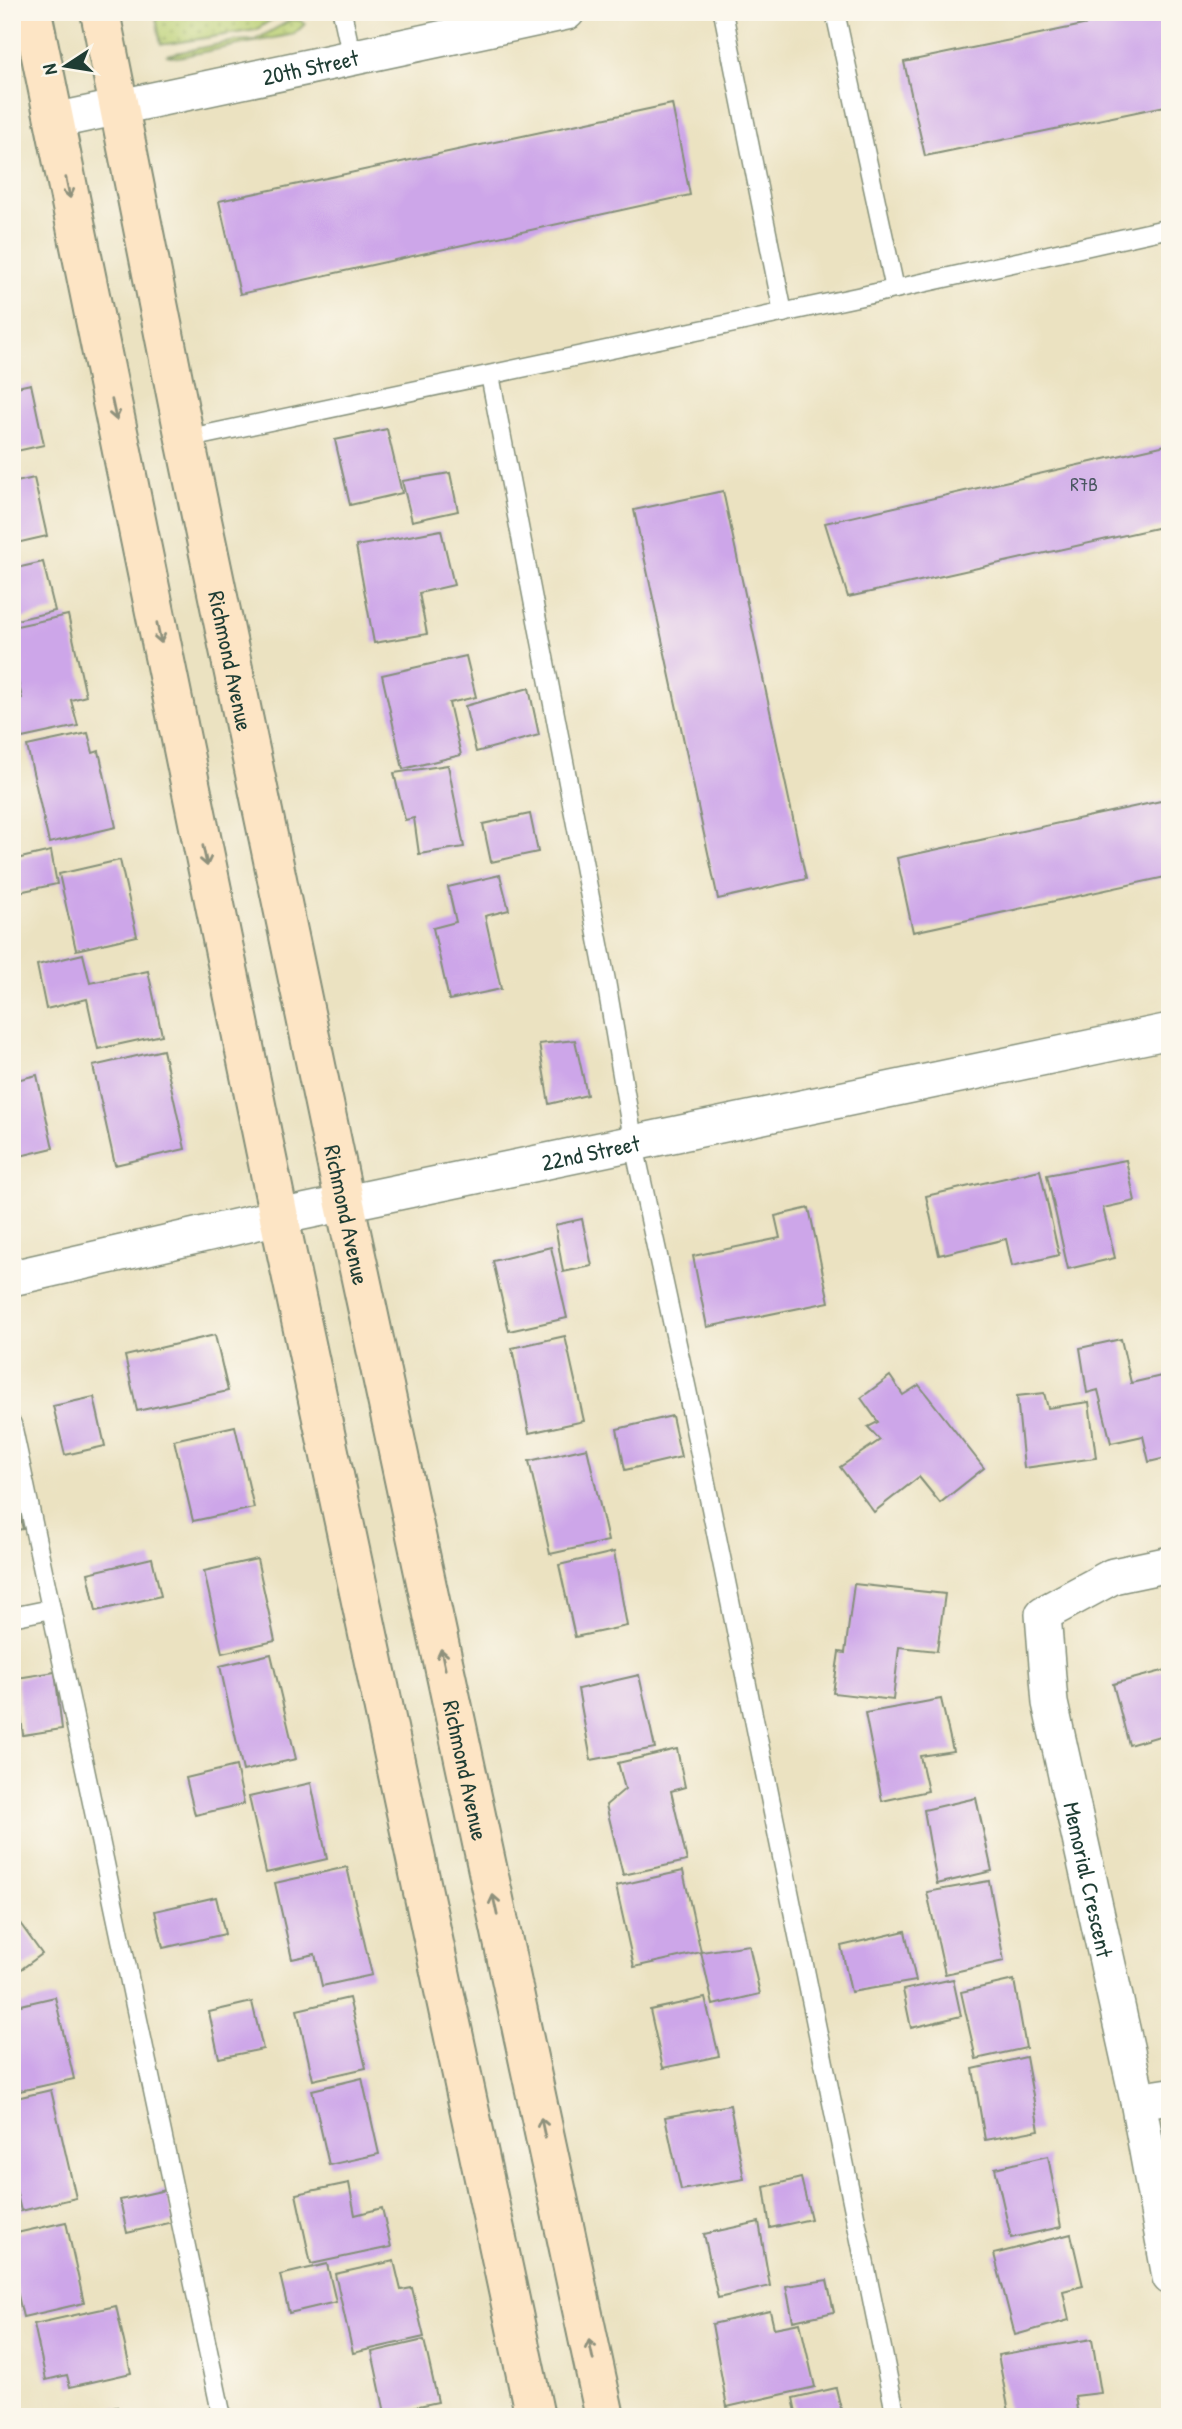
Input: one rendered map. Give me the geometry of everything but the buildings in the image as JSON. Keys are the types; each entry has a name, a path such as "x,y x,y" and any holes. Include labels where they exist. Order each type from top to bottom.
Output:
{"main road":[{"path":"32,12 279,1217 535,2417"},
{"name":"Richmond Avenue","path":"100,12 185,439 345,1204 605,2417"}],"street":[{"name":"20th Street","path":"54,121 567,12"},
{"name":"22nd Street","path":"12,1278 279,1217 1170,1031"},
{"name":"Memorial Crescent","path":"1170,1564 1113,1576 1043,1614 1050,1703 1154,2099 1170,2277"}],"lane":[{"path":"342,12 352,58"},
{"path":"723,12 783,313"},
{"path":"835,12 895,289"},
{"path":"185,439 1170,228"},
{"path":"490,375 606,981 634,1145 687,1390 896,2417"},
{"path":"12,1424 222,2417"},
{"path":"12,1617 51,1609"}],"green space":[{"path":"155,12 236,12 238,17 261,12 283,12 256,30 161,44"},
{"path":"291,20 299,20 305,24 294,34 178,57 166,55 235,41 255,40"}]}
